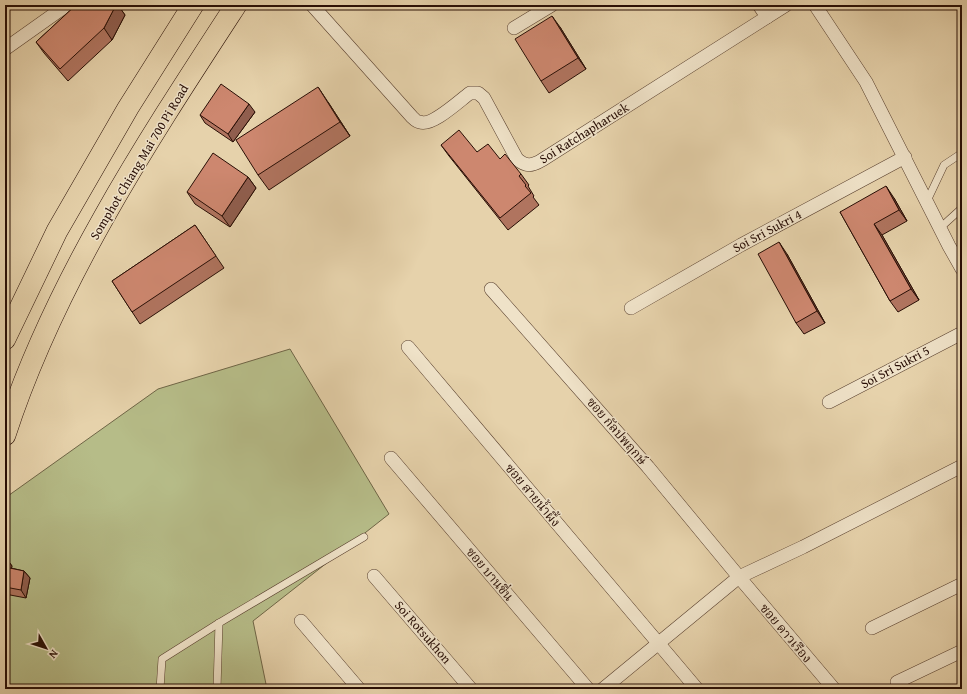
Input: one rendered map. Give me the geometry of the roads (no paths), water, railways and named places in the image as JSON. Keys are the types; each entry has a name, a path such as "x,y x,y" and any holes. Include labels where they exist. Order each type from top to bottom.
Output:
{"main road":[{"path":"5,339 57,231 128,108 193,5"},
{"name":"Somphot Chiang Mai 700 Pi Road","path":"5,435 24,382 60,300 111,202 236,5"}],"street":[{"path":"5,49 67,5"},
{"name":"Soi Ratchapharuek","path":"312,5 412,117 420,123 429,122 438,118 470,93 478,93 484,98 517,159 526,165 535,164 786,5"},
{"path":"514,28 552,5"},
{"path":"759,5 767,17"},
{"path":"815,5 860,71 962,269"},
{"name":"Soi Sri Sukri 4","path":"631,308 741,245 905,157"},
{"name":"ซอย กัลปพฤกษ์","path":"491,289 648,467 739,577"},
{"name":"Soi Sri Sukri 5","path":"829,402 962,332"},
{"name":"ซอย สายน้ำผึ้ง","path":"408,347 697,689"},
{"name":"ซอย บานชื่น","path":"391,458 588,689"},
{"path":"603,689 739,577 803,547 962,466"},
{"name":"Soi Rotsukhon","path":"374,576 471,689"},
{"name":"ซอย ดาวเรือง","path":"739,577 834,689"},
{"path":"872,628 962,584"},
{"path":"301,621 359,689"},
{"path":"897,682 962,651"}],"lane":[{"path":"927,201 944,164 962,153"},
{"path":"940,228 962,208"},
{"path":"160,689 162,659 219,623 364,537"},
{"path":"217,689 219,623"}]}
